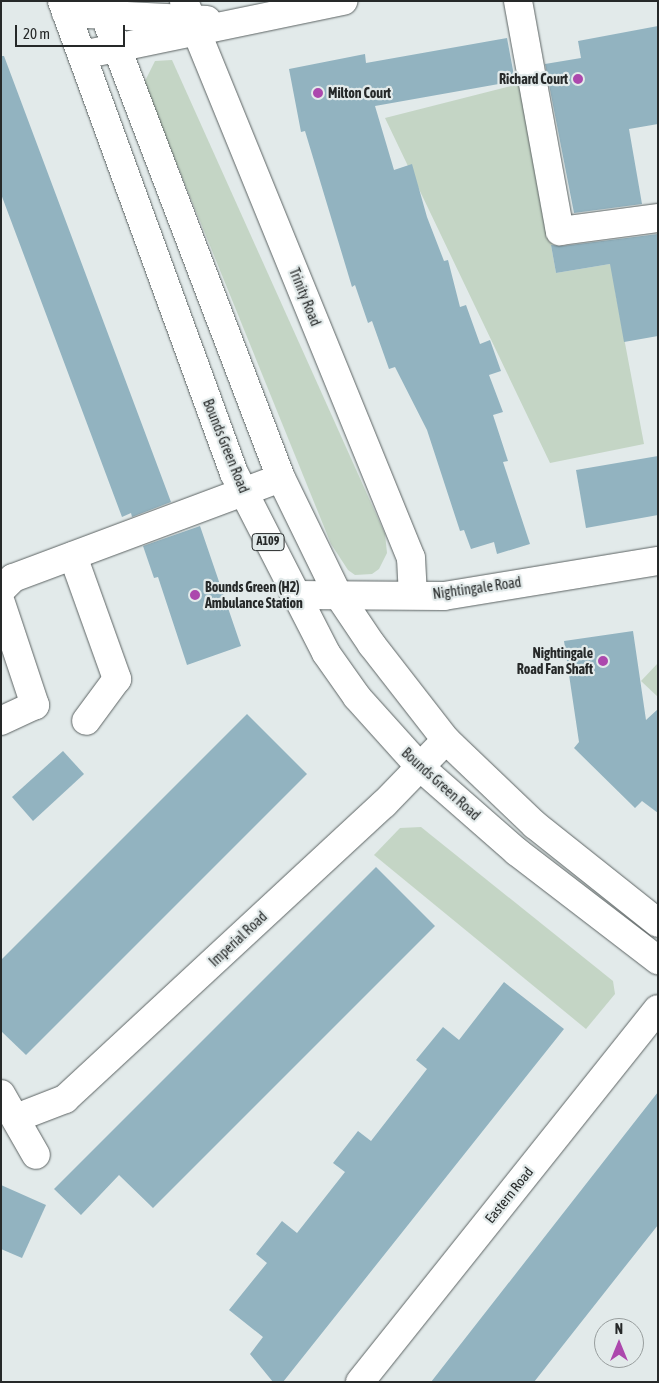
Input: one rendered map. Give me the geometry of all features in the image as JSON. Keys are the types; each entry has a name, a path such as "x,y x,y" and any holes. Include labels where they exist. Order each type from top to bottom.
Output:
{"street":[{"path":"64,7 102,8 230,22 343,1"},
{"path":"518,1 560,230 658,218"},
{"name":"Bounds Green Road","path":"64,7 234,474 294,595 326,652 357,697 420,767 517,852 658,960"},
{"name":"A109","path":"102,8 281,478 337,594 372,645 446,740 535,825 658,922"},
{"path":"82,55 117,48 187,18"},
{"name":"Trinity Road","path":"187,18 411,558 413,595"},
{"path":"1,590 13,578 281,478"},
{"path":"73,556 117,679 86,721"},
{"name":"Nightingale Road","path":"294,595 444,596 658,561"},
{"path":"1,603 35,706 1,721"},
{"name":"Imperial Road","path":"16,1118 65,1100 420,767 446,740"},
{"name":"Eastern Road","path":"360,1382 658,1009"},
{"path":"1,1094 36,1156"}],"green space":[{"path":"172,60 385,534 387,553 379,569 372,574 355,575 348,570 331,544 144,83 155,61"},
{"path":"523,83 558,243 551,245 556,273 658,256 615,290 644,444 550,463 385,118"},
{"path":"658,663 658,697 641,681"},
{"path":"421,827 613,981 615,994 586,1029 374,855 400,828"}],"building":[{"path":"658,26 658,124 629,129 642,204 574,213 545,64 581,58 578,41"},
{"path":"507,38 515,81 375,106 394,170 412,164 427,217 444,261 448,260 460,307 466,305 480,344 490,340 501,371 489,375 503,412 493,415 508,461 503,462 530,544 497,554 494,542 471,549 464,530 460,531 427,430 395,367 389,369 372,321 368,323 355,285 352,287 305,131 301,132 289,69 365,54 366,63"},
{"path":"1,56 4,56 171,502 132,517 131,513 122,517 1,194"},
{"path":"658,234 658,336 624,342 610,264 556,273 551,245 562,246"},
{"path":"658,456 658,515 586,528 576,470"},
{"name":"Bounds Green (H2) Ambulance Station","path":"200,526 241,646 187,665 158,577 154,578 143,546"},
{"path":"633,631 646,720 658,709 658,813 642,801 635,808 574,748 579,742 564,641"},
{"path":"247,714 307,774 26,1055 1,1031 1,960"},
{"path":"63,751 84,774 33,821 12,797"},
{"path":"376,867 435,926 153,1208 119,1175 81,1215 54,1189"},
{"path":"504,982 564,1029 283,1382 273,1382 250,1354 263,1337 229,1310 267,1263 256,1254 282,1221 297,1233 345,1172 333,1163 358,1131 371,1141 427,1069 416,1060 443,1027 459,1040"},
{"path":"658,1092 658,1225 534,1382 431,1382"},
{"path":"1,1185 46,1205 22,1258 1,1249"}],"place":[{"name":"Richard Court","path":"578,79"},
{"name":"Milton Court","path":"318,93"},
{"name":"Bounds Green (H2) Ambulance Station","path":"195,595"},
{"name":"Nightingale Road Fan Shaft","path":"603,661"}]}
